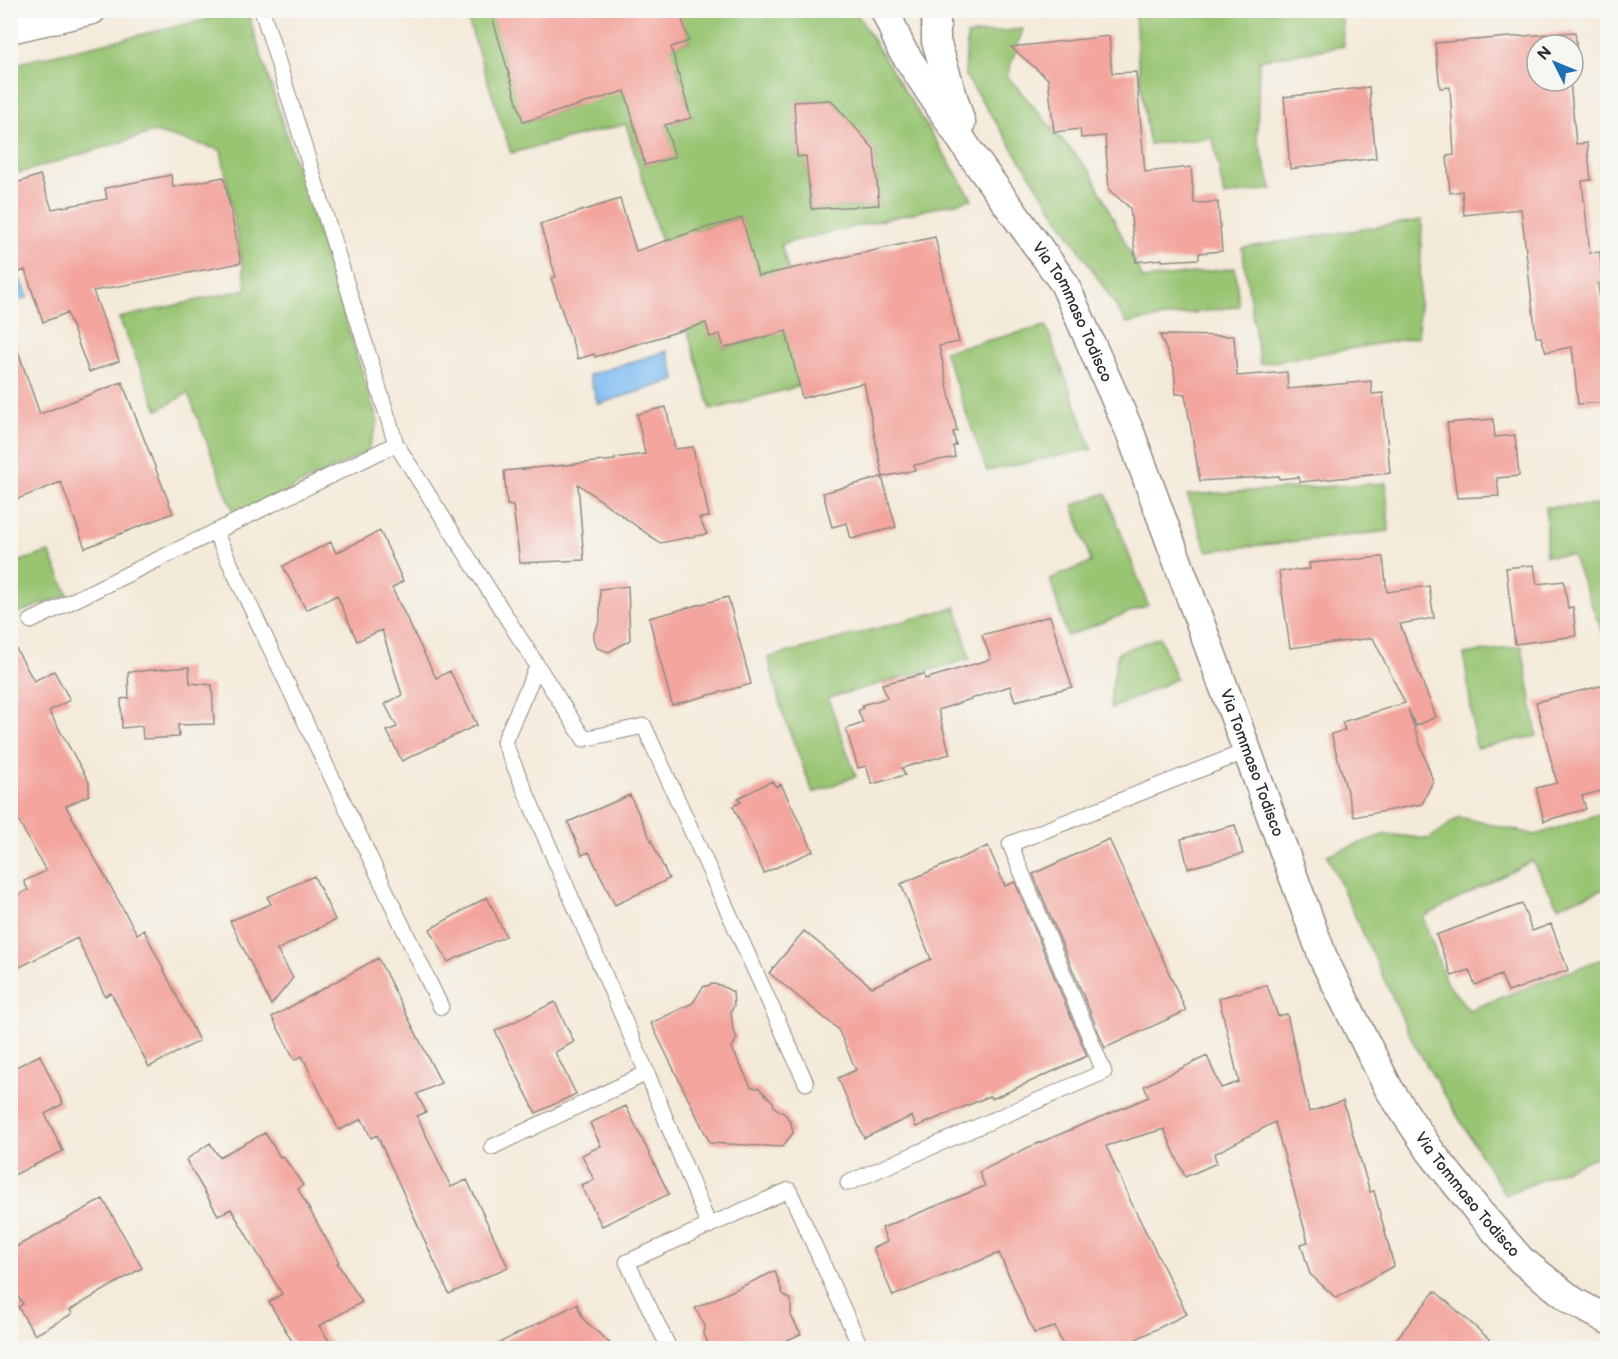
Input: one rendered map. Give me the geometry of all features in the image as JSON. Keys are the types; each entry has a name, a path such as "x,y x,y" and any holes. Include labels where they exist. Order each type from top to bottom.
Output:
{"street":[{"path":"10,29 92,10"},
{"name":"Via Tommaso Todisco","path":"885,10 901,48 971,154 1064,283 1130,432 1324,960 1389,1089 1431,1152 1521,1260 1573,1301 1608,1320"},
{"name":"Via Tommaso Todisco","path":"936,10 936,41 971,154"}],"lane":[{"path":"262,10 396,444 584,739 644,726 806,1083"},
{"path":"31,621 396,444"},
{"path":"214,532 441,1007"},
{"path":"537,667 504,742 647,1073 709,1226"},
{"path":"848,1183 1104,1072 1010,844 1247,751"},
{"path":"492,1147 647,1073"},
{"path":"669,1348 627,1262 789,1190 861,1348"}],"green space":[{"path":"1197,10 1341,11 1344,46 1259,60 1257,137 1272,189 1224,196 1213,138 1149,144 1138,60 1135,15"},
{"path":"247,11 378,422 367,452 235,516 188,393 158,410 119,318 247,289 221,150 154,132 19,173 11,155 10,65"},
{"path":"465,11 490,11 524,122 578,105 659,50 689,41 679,11 855,11 972,199 781,244 815,366 807,384 711,410 626,124 511,153","holes":["677,67 691,118 665,125 674,157 645,165 633,121 629,80","831,100 874,149 879,205 811,209 806,156 797,156 794,102","742,218 757,302 767,300 776,334 724,348 720,334 710,337 684,243 694,240 692,231"]},
{"path":"1023,29 1007,76 1091,173 1143,279 1235,268 1239,306 1127,323 965,75 967,35"},
{"path":"1422,220 1418,337 1260,364 1242,248"},
{"path":"1046,326 1092,449 987,471 944,351"},
{"path":"1386,483 1389,531 1207,551 1187,495"},
{"path":"1106,493 1148,605 1067,636 1050,579 1091,562 1073,505"},
{"path":"1607,505 1608,633 1603,634 1572,555 1546,556 1546,507"},
{"path":"49,552 68,595 12,615 11,564"},
{"path":"956,607 970,659 828,698 856,776 813,793 782,711 768,658"},
{"path":"1160,637 1176,679 1111,709 1111,693 1118,653"},
{"path":"1522,646 1537,736 1476,748 1464,654"},
{"path":"1602,813 1607,845 1607,888 1558,906 1532,861 1423,917 1446,982 1469,1010 1607,957 1607,1152 1505,1195 1414,1044 1327,855 1386,834 1429,839 1459,817 1536,835"}],"water":[{"path":"22,281 28,297 11,303 11,285"},
{"path":"667,351 676,380 598,404 589,375"}],"building":[{"path":"490,10 679,10 689,41 671,47 691,118 665,125 675,157 645,165 625,91 523,122"},
{"path":"1109,36 1112,73 1136,72 1145,172 1191,167 1194,203 1218,202 1222,251 1199,253 1199,259 1136,262 1130,208 1109,190 1105,136 1081,138 1080,129 1054,132 1048,79 1011,47"},
{"path":"1525,36 1525,93 1571,93 1576,144 1587,143 1591,180 1582,181 1590,253 1600,252 1602,283 1598,284 1608,361 1608,402 1578,404 1572,347 1546,352 1541,337 1536,337 1521,209 1464,215 1462,191 1450,193 1447,156 1454,155 1450,87 1440,88 1435,43"},
{"path":"1369,87 1376,158 1290,169 1284,97"},
{"path":"831,100 874,149 879,205 811,209 806,156 797,157 794,102"},
{"path":"40,175 52,209 107,199 105,188 171,175 173,187 224,177 241,263 93,291 119,361 89,372 67,313 43,322 25,270 10,276 10,185"},
{"path":"620,199 636,251 742,218 758,276 935,237 959,342 939,346 957,431 953,432 956,445 953,446 955,457 914,465 915,470 883,477 864,383 802,398 786,331 724,348 720,334 710,337 706,323 595,357 594,354 578,359 551,278 556,277 540,224"},
{"path":"1160,335 1234,336 1237,376 1287,372 1288,389 1371,381 1372,394 1383,393 1390,473 1300,482 1299,477 1279,479 1279,476 1200,481 1185,394 1176,394 1174,368"},
{"path":"15,343 40,414 122,382 173,513 85,548 61,482 10,502 10,344"},
{"path":"666,407 675,449 693,447 709,517 699,518 707,534 660,543 578,484 584,560 520,563 513,506 507,505 504,471 615,460 615,458 645,454 637,414"},
{"path":"1493,419 1495,437 1515,435 1519,476 1497,478 1499,496 1457,498 1447,423"},
{"path":"882,477 896,527 851,539 847,523 832,527 823,493"},
{"path":"380,531 403,581 392,588 436,678 450,671 477,725 402,761 387,731 397,727 385,704 402,695 382,630 357,641 337,595 306,610 283,566 331,542 336,553"},
{"path":"1383,557 1387,592 1429,586 1434,618 1400,624 1436,717 1416,726 1408,709 1433,781 1422,804 1354,817 1331,734 1345,730 1342,722 1405,703 1373,638 1290,648 1279,571 1310,569 1309,563"},
{"path":"1534,565 1537,584 1564,581 1568,608 1573,607 1576,636 1515,644 1506,568"},
{"path":"628,586 630,640 609,652 597,648 594,633 600,621 600,589"},
{"path":"728,597 751,684 672,705 649,618"},
{"path":"1050,616 1072,687 1015,701 1010,686 938,710 950,754 902,768 905,775 872,784 866,766 858,768 846,729 863,723 858,711 863,708 862,705 887,698 882,684 924,674 925,679 991,659 982,635"},
{"path":"10,638 34,681 54,671 70,700 49,711 89,782 89,795 66,806 137,934 144,930 199,1041 149,1067 111,993 105,996 77,938 10,972 10,899 28,890 24,881 46,871 10,805"},
{"path":"189,667 190,683 212,685 214,724 178,725 179,737 143,739 142,726 122,728 121,699 129,698 128,672"},
{"path":"1608,684 1608,789 1582,796 1586,809 1544,821 1536,788 1557,783 1536,702"},
{"path":"772,781 776,787 781,784 813,851 764,873 733,806 741,802 738,798"},
{"path":"630,795 669,879 615,905 589,852 582,855 568,822"},
{"path":"1235,825 1243,854 1188,868 1181,839"},
{"path":"1109,839 1186,1011 1105,1048 1033,874"},
{"path":"988,846 1005,886 1015,882 1087,1056 992,1099 990,1096 916,1127 912,1116 864,1138 838,1078 856,1070 838,1029 769,973 804,931 872,987 931,959 901,884"},
{"path":"314,876 335,920 277,950 293,978 271,1005 230,921 271,904 267,897"},
{"path":"487,897 506,936 448,962 430,929"},
{"path":"1522,904 1532,931 1551,924 1568,970 1508,992 1501,975 1475,985 1469,970 1452,976 1436,935"},
{"path":"378,958 441,1083 417,1094 426,1112 417,1116 451,1187 467,1180 508,1267 449,1294 377,1135 371,1138 362,1119 339,1130 302,1056 295,1060 272,1017"},
{"path":"712,984 720,985 733,992 734,1005 731,1012 733,1030 737,1037 732,1048 751,1087 759,1088 791,1123 793,1133 782,1147 710,1143 651,1023 693,1003 703,987"},
{"path":"1267,985 1278,1016 1287,1014 1309,1112 1343,1101 1370,1192 1374,1191 1394,1266 1336,1298 1310,1274 1301,1244 1308,1242 1275,1122 1214,1154 1217,1163 1185,1177 1164,1129 1106,1146 1131,1202 1187,1314 1118,1348 1064,1348 1055,1327 1034,1333 999,1253 893,1296 873,1248 887,1242 882,1228 985,1186 979,1172 1027,1148 1149,1097 1144,1086 1207,1056 1221,1088 1239,1082 1219,998"},
{"path":"555,1002 574,1042 555,1052 576,1094 536,1113 495,1031"},
{"path":"40,1055 63,1104 45,1114 63,1151 10,1177 10,1070"},
{"path":"626,1106 669,1194 602,1226 581,1185 594,1180 582,1155 601,1146 590,1123"},
{"path":"265,1133 280,1157 283,1156 303,1185 298,1189 339,1262 337,1263 362,1302 319,1326 334,1348 296,1348 269,1302 282,1294 231,1209 218,1215 186,1160 210,1143 219,1157"},
{"path":"103,1199 142,1268 70,1310 72,1314 35,1335 18,1307 23,1304 10,1283 10,1250"},
{"path":"775,1271 783,1294 791,1300 791,1316 801,1334 770,1348 710,1348 704,1334 705,1326 695,1308"},
{"path":"1435,1291 1499,1348 1389,1348"},
{"path":"577,1304 583,1319 615,1348 489,1348"}]}
